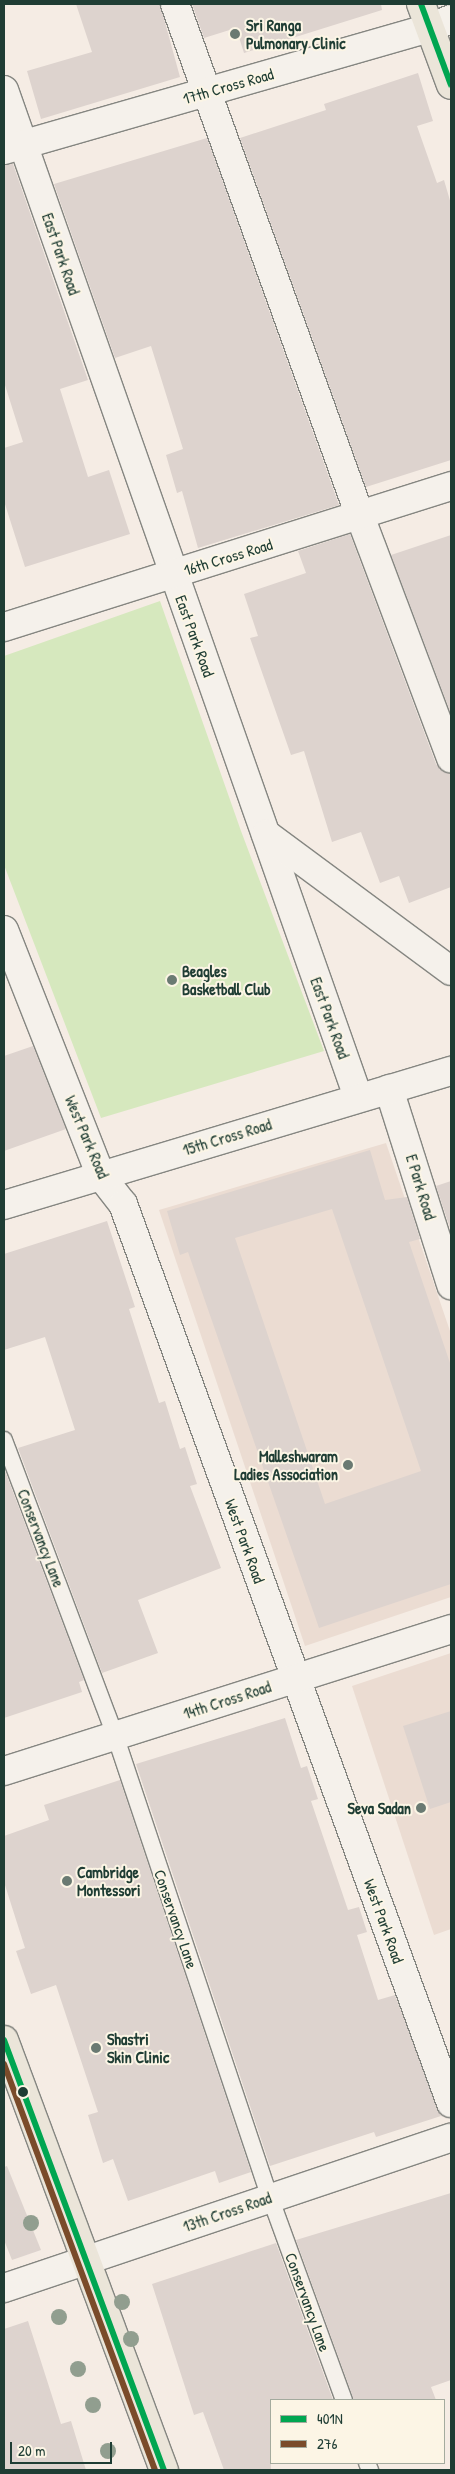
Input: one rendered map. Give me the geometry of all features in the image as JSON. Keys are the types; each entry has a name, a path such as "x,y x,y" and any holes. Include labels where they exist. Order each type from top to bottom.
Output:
{"main road":[{"path":"434,17 451,85"},
{"path":"4,2040 164,2470"}],"street":[{"path":"175,4 360,516 451,758"},
{"name":"17th Cross Road","path":"14,148 206,92 434,17"},
{"name":"East Park Road","path":"4,90 14,148 173,574 358,1097"},
{"name":"16th Cross Road","path":"4,627 451,486"},
{"path":"266,834 451,971"},
{"name":"West Park Road","path":"4,930 101,1176 123,1204 451,2103"},
{"name":"15th Cross Road","path":"4,1205 358,1097 451,1071"},
{"name":"E Park Road","path":"389,1089 451,1285"},
{"name":"14th Cross Road","path":"4,1771 451,1629"},
{"name":"13th Cross Road","path":"4,2288 270,2197 451,2138"}],"lane":[{"name":"Conservancy Lane","path":"4,1440 115,1735 270,2197 344,2399"}],"shaded area":[{"name":"Malleshwaram Ladies Association","path":"386,1143 451,1334 451,1597 305,1646 159,1210"},
{"name":"Seva Sadan","path":"451,1653 451,1929 434,1935 352,1686"}],"green space":[{"path":"160,601 241,831 324,1051 101,1118 4,865 4,656"}],"building":[{"path":"76,4 160,4 180,77 41,119 27,71 92,52"},
{"path":"192,4 381,4 382,10 244,53 236,28 204,38"},
{"path":"418,73 433,121 417,126 437,183 444,180 451,204 451,460 366,487 240,138 326,110 324,104"},
{"path":"207,138 339,505 198,548 182,491 177,493 166,455 183,449 151,346 115,358 54,184"},
{"path":"13,164 88,380 60,389 88,477 109,470 130,534 25,567 4,501 4,448 23,442 4,382 4,165"},
{"path":"350,534 436,764 442,770 451,773 451,887 409,903 399,876 380,883 361,832 332,842 304,751 291,755 250,638 258,636 244,594 306,573 298,551"},
{"path":"451,535 451,714 391,555"},
{"path":"33,1046 66,1129 4,1151 4,1056"},
{"path":"370,1150 385,1200 407,1197 420,1239 409,1242 451,1366 451,1584 319,1628 188,1252 180,1255 167,1211","holes":["332,1209 421,1471 325,1504 235,1238"]},
{"path":"451,1181 451,1228 450,1228 436,1186"},
{"path":"107,1221 135,1307 129,1309 159,1403 165,1401 180,1449 185,1447 197,1484 190,1486 221,1568 138,1600 158,1653 102,1673 18,1448 75,1430 45,1337 4,1350 4,1254"},
{"path":"4,1468 84,1680 79,1682 82,1692 4,1718"},
{"path":"451,1711 451,1802 430,1809 403,1726"},
{"path":"285,1718 301,1768 307,1766 318,1799 311,1801 348,1910 359,1907 367,1932 357,1935 378,2000 395,1995 441,2116 376,2137 374,2132 270,2166 136,1764"},
{"path":"120,1780 251,2172 219,2183 215,2171 128,2201 113,2159 103,2163 88,2115 98,2112 56,1985 31,1994 16,1951 25,1948 4,1882 4,1836 49,1820 44,1805"},
{"path":"7,2166 41,2250 12,2260 4,2240 4,2167"},
{"path":"451,2193 451,2380 431,2387 436,2399 354,2399 296,2240"},
{"path":"276,2243 333,2399 270,2399 271,2470 224,2470 203,2412 194,2415 152,2284"},
{"path":"28,2321 61,2424 71,2421 86,2470 4,2470 4,2329"}],"transit line":[{"name":"401N","path":"421,4 451,85"},
{"name":"401N","path":"4,2040 164,2470"},
{"name":"276","path":"4,2064 155,2470"}],"place":[{"name":"Sri Ranga Pulmonary Clinic","path":"235,34"},
{"name":"Beagles Basketball Club","path":"172,980"},
{"name":"Malleshwaram Ladies Association","path":"348,1465"},
{"name":"Seva Sadan","path":"421,1808"},
{"name":"Cambridge Montessori","path":"67,1881"},
{"name":"Shastri Skin Clinic","path":"96,2048"}]}
